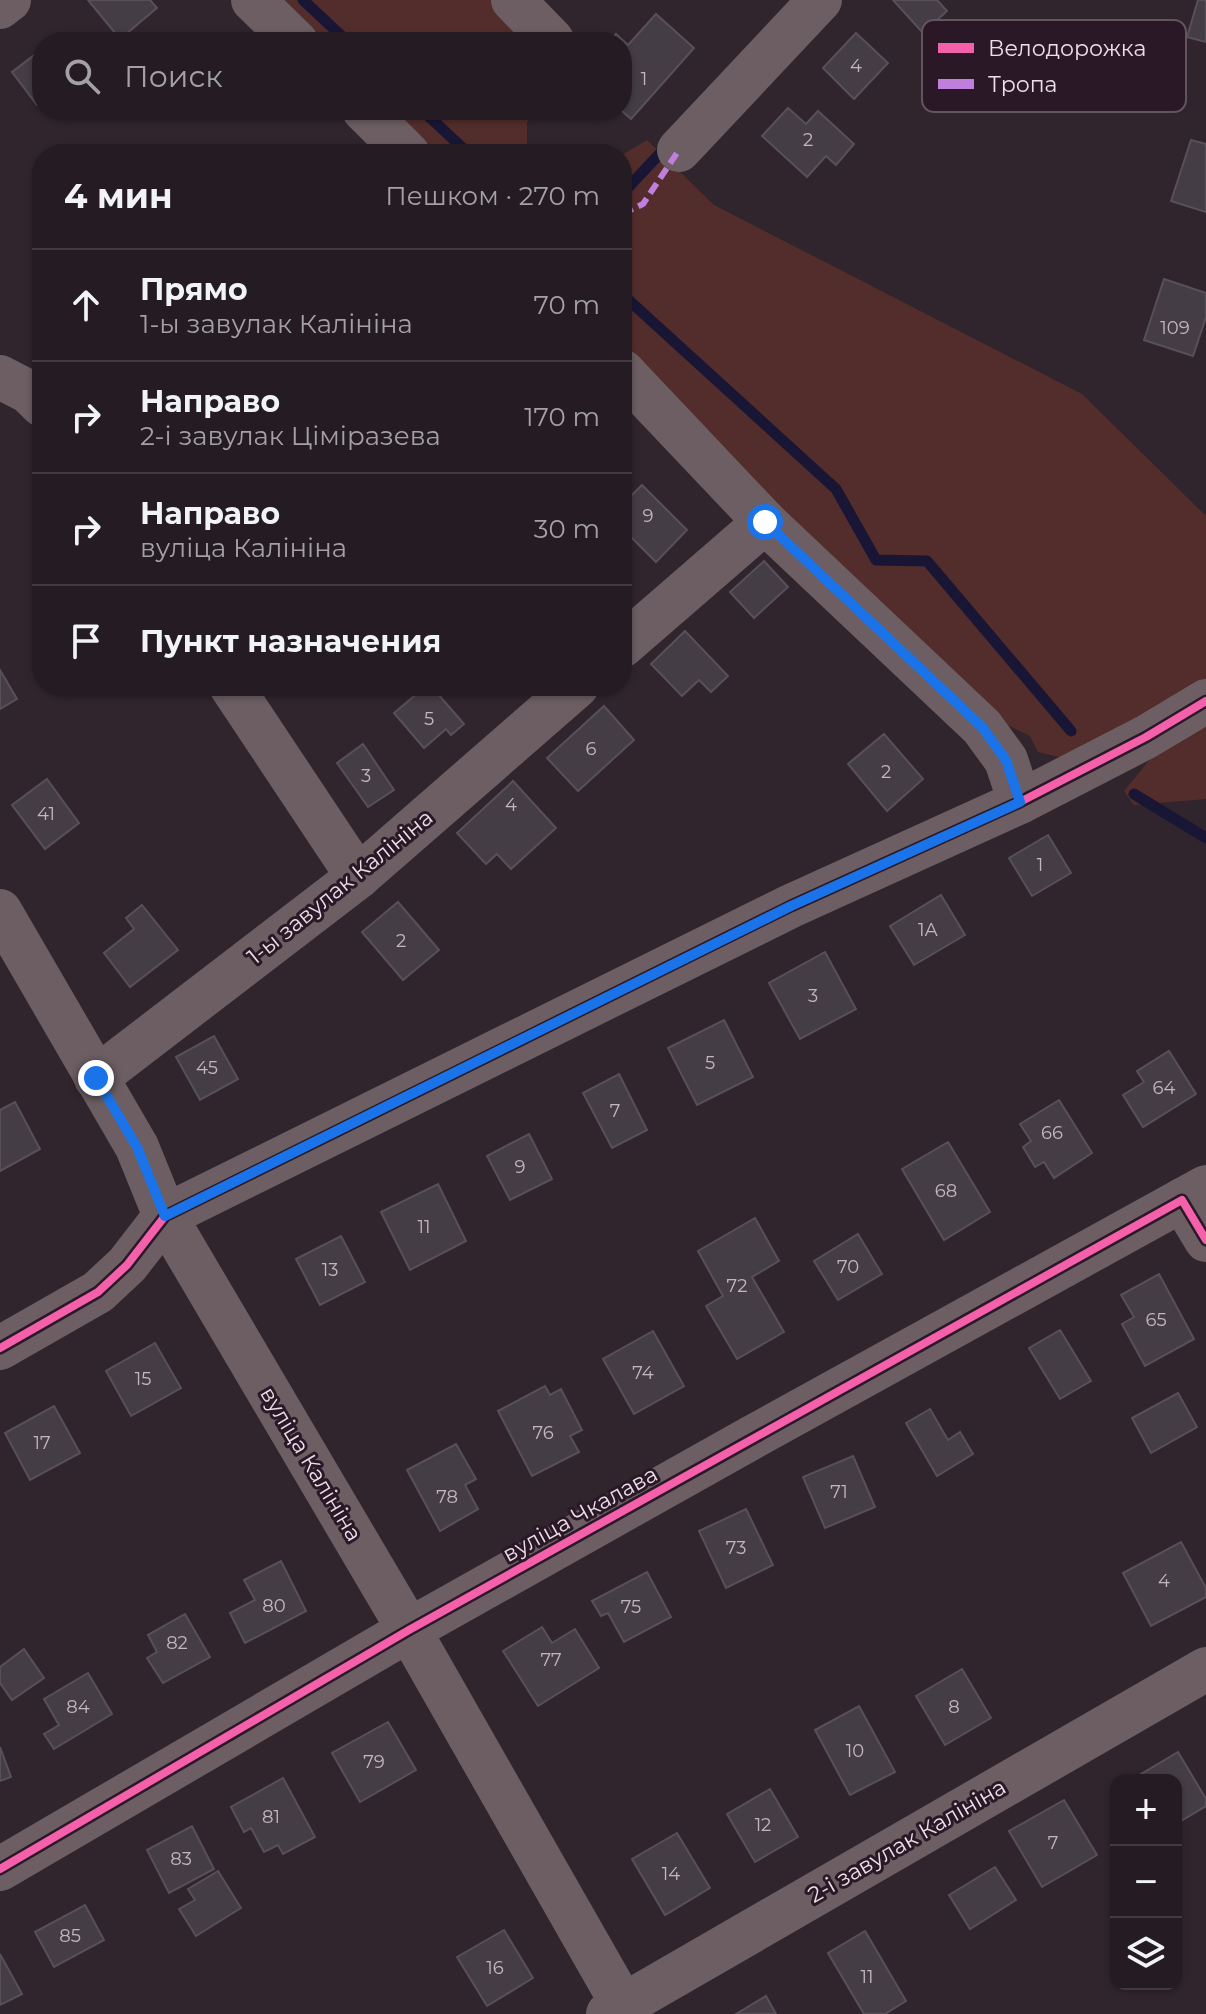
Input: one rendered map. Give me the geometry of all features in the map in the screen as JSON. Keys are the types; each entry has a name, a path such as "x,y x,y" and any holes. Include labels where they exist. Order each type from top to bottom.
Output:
{"street":[{"path":"0,7 9,0"},
{"path":"253,0 286,32"},
{"path":"513,0 544,32"},
{"path":"679,150 820,0"},
{"path":"374,120 398,144"},
{"path":"0,377 32,395"},
{"path":"632,382 765,522 982,727 1006,760 1020,802"},
{"path":"632,637 765,522"},
{"path":"238,696 358,877"},
{"name":"1-ы завулак Калініна","path":"96,1078 358,877 566,696"},
{"path":"0,1348 98,1292 127,1265 165,1216 791,906 1020,802 1146,737 1206,701"},
{"name":"вуліца Калініна","path":"0,911 137,1147 165,1216 409,1630 620,2011"},
{"path":"1194,1194 1206,1240"},
{"name":"вуліца Чкалава","path":"0,1869 409,1630 1194,1194"},
{"name":"2-і завулак Калініна","path":"620,2011 1206,1669"}],"shaded area":[{"path":"268,0 491,0 521,32 301,32"},
{"path":"390,120 529,120 527,144 415,144"},
{"path":"647,140 714,205 1082,394 1206,516 1206,682 1063,758 1038,752 1030,736 999,721 777,510 632,359 632,149"},
{"path":"1206,723 1206,799 1134,805 1124,791 1155,753"}],"building":[{"path":"88,0 150,0 157,8 128,32 114,32"},
{"path":"893,0 937,0 947,11 937,20 922,20 922,32"},
{"path":"1198,0 1206,0 1206,42 1187,37"},
{"path":"656,14 694,48 632,118 632,41"},
{"path":"856,33 888,63 854,99 823,68"},
{"path":"32,57 32,98 12,72"},
{"path":"788,108 806,124 818,111 854,144 836,165 826,156 807,177 762,136"},
{"path":"1191,140 1206,144 1206,212 1171,201"},
{"path":"1164,279 1206,293 1206,317 1193,356 1144,340"},
{"path":"642,485 687,530 656,562 632,538 632,495"},
{"path":"764,561 788,587 754,618 730,592"},
{"path":"685,631 728,676 711,692 699,680 682,696 651,664"},
{"path":"0,670 17,699 0,709"},
{"path":"414,696 440,696 464,724 451,735 446,729 424,748 394,713"},
{"path":"604,706 634,740 578,791 547,758"},
{"path":"884,734 923,779 887,811 848,764"},
{"path":"363,744 394,790 368,807 337,763"},
{"path":"47,779 79,823 45,849 12,805"},
{"path":"513,781 556,828 511,869 497,854 486,864 457,833"},
{"path":"1048,835 1071,873 1032,896 1009,858"},
{"path":"941,895 965,935 914,965 890,926"},
{"path":"398,902 439,950 403,980 362,932"},
{"path":"142,905 178,950 130,987 104,953 134,929 126,918"},
{"path":"825,952 856,1009 800,1039 769,983"},
{"path":"724,1020 753,1077 697,1105 668,1048"},
{"path":"214,1036 238,1079 200,1100 176,1057"},
{"path":"1169,1051 1196,1094 1143,1127 1123,1095 1144,1082 1137,1071"},
{"path":"619,1074 647,1130 612,1148 583,1093"},
{"path":"1059,1100 1092,1153 1054,1178 1044,1162 1035,1167 1023,1147 1031,1141 1020,1124"},
{"path":"15,1102 40,1149 0,1171 0,1110"},
{"path":"529,1134 552,1179 510,1200 487,1156"},
{"path":"948,1142 990,1212 944,1240 902,1169"},
{"path":"438,1184 466,1241 410,1270 381,1212"},
{"path":"755,1218 779,1261 752,1277 784,1332 737,1359 706,1306 723,1296 698,1251"},
{"path":"858,1234 882,1274 838,1300 814,1261"},
{"path":"341,1236 365,1282 320,1305 296,1259"},
{"path":"1159,1274 1194,1339 1145,1366 1122,1324 1134,1317 1121,1295"},
{"path":"1060,1330 1091,1381 1060,1399 1029,1348"},
{"path":"653,1331 684,1386 634,1414 603,1359"},
{"path":"155,1343 181,1388 131,1416 106,1371"},
{"path":"545,1386 550,1395 561,1389 582,1430 570,1436 579,1452 532,1476 498,1411"},
{"path":"1178,1393 1197,1427 1151,1453 1132,1418"},
{"path":"54,1406 80,1453 30,1480 5,1433"},
{"path":"930,1409 948,1440 960,1432 973,1454 937,1476 906,1423"},
{"path":"456,1444 476,1479 465,1485 478,1509 440,1531 407,1470"},
{"path":"853,1456 875,1507 825,1528 803,1477"},
{"path":"746,1509 773,1565 726,1588 699,1531"},
{"path":"1181,1542 1206,1588 1206,1597 1151,1626 1123,1573"},
{"path":"281,1561 306,1611 245,1643 230,1613 255,1600 244,1580"},
{"path":"647,1572 671,1617 624,1642 608,1613 601,1616 592,1601"},
{"path":"185,1614 210,1657 163,1683 147,1658 157,1652 148,1635"},
{"path":"542,1627 552,1643 575,1629 599,1668 538,1706 503,1651"},
{"path":"24,1649 44,1678 12,1700 0,1683 0,1667"},
{"path":"962,1669 991,1718 945,1745 916,1696"},
{"path":"88,1673 112,1714 54,1749 44,1734 59,1725 44,1699"},
{"path":"859,1706 895,1772 850,1795 815,1730"},
{"path":"388,1722 416,1770 360,1802 332,1753"},
{"path":"0,1747 11,1777 0,1781"},
{"path":"1178,1752 1206,1799 1206,1806 1182,1820 1182,1774 1141,1774"},
{"path":"283,1778 315,1837 283,1854 278,1845 264,1852 251,1828 244,1832 231,1807"},
{"path":"770,1789 798,1837 755,1862 727,1814"},
{"path":"1064,1800 1097,1855 1042,1887 1009,1831"},
{"path":"192,1826 214,1869 169,1893 147,1850"},
{"path":"677,1833 710,1888 665,1915 632,1859"},
{"path":"995,1867 1016,1900 970,1929 949,1895"},
{"path":"218,1871 241,1908 196,1936 179,1909 195,1900 188,1889"},
{"path":"85,1905 104,1940 54,1967 35,1932"},
{"path":"504,1930 533,1978 487,2006 457,1957"},
{"path":"865,1931 906,2001 885,2014 864,2014 828,1953"},
{"path":"0,1954 22,1994 0,2005"},
{"path":"766,1996 776,2014 736,2014"}],"waterway":[{"path":"303,0 337,32"},
{"path":"433,120 458,144"},
{"path":"632,183 666,147"},
{"path":"632,303 836,489 876,560 927,561 1071,731"},
{"path":"1134,794 1206,838"}],"marked path":[{"path":"632,209 643,204 679,150"}],"cycle path":[{"path":"0,1348 98,1292 127,1265 165,1216 791,906 1020,802 1146,737 1206,701"},
{"path":"0,1869 409,1630 1182,1200 1206,1240"}],"route":[{"path":"96,1078 137,1147 165,1216 791,906 1020,802 1006,760 982,727 765,522"}]}
